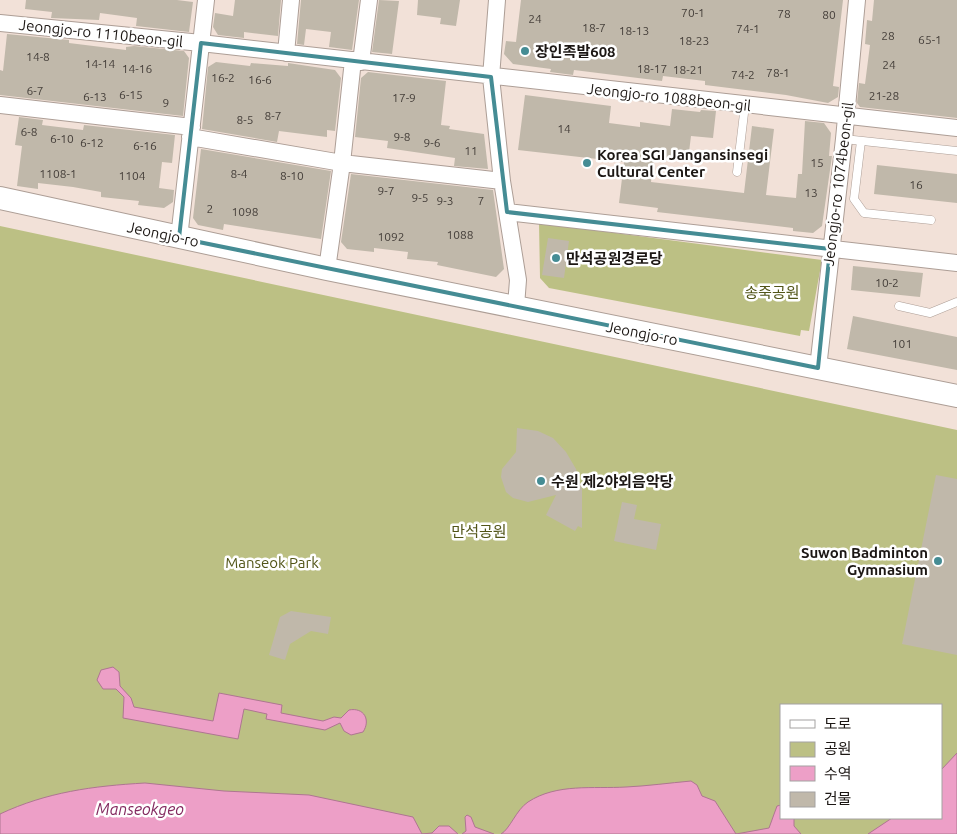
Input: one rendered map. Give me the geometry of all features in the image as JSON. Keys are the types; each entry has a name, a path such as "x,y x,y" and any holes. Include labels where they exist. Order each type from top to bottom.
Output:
{"street":[{"path":"179,238 206,0"},
{"path":"286,53 291,0"},
{"path":"327,269 357,61 369,0"},
{"path":"497,0 491,77 502,182 518,280 516,306"},
{"name":"Jeongjo-ro 1074beon-gil","path":"818,368 830,249 847,116 857,0"},
{"name":"Jeongjo-ro 1110beon-gil","path":"0,23 286,53"},
{"name":"Jeongjo-ro 1088beon-gil","path":"286,53 957,128"},
{"path":"0,105 191,132 342,163 502,182"},
{"name":"Jeongjo-ro","path":"0,198 327,269 957,396"},
{"path":"507,212 957,263"}],"lane":[{"path":"738,172 745,105"},
{"path":"844,139 957,152"},
{"path":"861,141 854,199 864,213 931,220"},
{"path":"899,306 930,313 957,302"}],"highlighted area":[{"path":"201,43 491,77 507,212 830,249 818,368 179,238"}],"green space":[{"name":"송죽공원","path":"539,223 822,260 809,331 801,330 800,336 549,288 540,278"},
{"name":"Manseok Park","path":"0,226 957,430 957,834 0,834"}],"water":[{"path":"113,667 119,672 120,686 131,698 134,707 213,721 219,693 282,705 281,713 323,721 334,717 341,718 349,710 359,710 365,715 366,723 363,732 351,735 344,731 340,723 325,730 266,719 267,714 244,709 238,739 123,718 124,697 116,689 103,689 97,680 101,670"},
{"path":"957,753 957,834 868,834 890,819 942,819 942,769"},
{"path":"691,781 697,785 702,796 715,801 736,834 501,834 524,805 539,796 551,792 563,789 634,787"},
{"name":"Manseokgeo","path":"145,783 224,791 309,795 413,817 422,834 0,834 0,814 35,800 89,788"},
{"path":"780,805 780,819 794,819 794,826 801,834 736,834 769,828 777,806"},
{"path":"467,815 471,817 475,827 494,834 462,834 466,831 465,817"},
{"path":"439,826 449,826 458,834 422,834 432,833"}],"building":[{"path":"26,0 177,0 193,2 189,32 136,26 137,18 100,13 99,20 51,18 52,12 25,9"},
{"path":"235,0 281,0 278,36 244,32 244,38 218,35 213,27 215,13 233,16"},
{"path":"301,0 359,0 352,50 329,47 331,32 306,29 304,45 297,44"},
{"path":"379,0 399,1 392,54 372,52"},
{"path":"418,0 460,0 456,26 440,24 441,18 417,15"},
{"path":"521,0 843,0 833,86 839,87 838,97 828,103 786,95 705,85 705,81 663,76 662,81 574,70 573,75 550,72 551,69 513,64 504,54 506,41 516,42"},
{"path":"874,0 957,0 957,118 860,107 857,103 859,83 865,84 870,45 865,44 867,20 872,21"},
{"path":"7,34 69,40 69,43 126,50 126,47 134,46 184,51 189,58 183,116 0,95 0,70 3,71"},
{"path":"216,62 250,66 251,63 288,66 288,63 335,70 341,78 335,131 327,130 327,137 279,131 277,142 202,129 208,67"},
{"path":"368,72 446,81 441,125 450,126 449,129 484,134 488,169 454,166 455,158 387,148 388,141 355,137 361,78"},
{"path":"525,95 611,106 609,123 640,127 640,122 670,126 672,109 700,112 701,110 716,111 713,138 691,136 688,160 654,156 651,182 744,193 752,126 774,129 766,195 796,198 798,174 802,174 805,121 824,123 831,133 829,156 832,156 822,226 813,233 793,231 793,228 657,212 658,208 619,203 624,162 518,150"},
{"path":"19,117 43,120 42,125 83,130 84,125 175,135 172,163 162,162 159,188 174,190 173,202 164,208 138,205 139,201 101,197 101,192 73,187 38,183 38,189 17,186 22,146 15,145"},
{"path":"201,149 331,171 321,239 224,224 223,230 198,225 193,218"},
{"path":"877,165 957,174 957,203 874,194"},
{"path":"351,174 493,190 504,269 496,277 437,265 438,262 407,259 408,252 374,248 374,252 347,249 341,242"},
{"name":"만석공원경로당","path":"548,238 569,241 564,278 542,275"},
{"path":"853,266 923,273 920,297 851,290"},
{"path":"853,316 957,337 957,370 847,349"},
{"name":"수원 제2야외음악당","path":"517,428 538,431 553,438 566,452 576,469 582,489 582,528 578,526 575,531 546,515 556,495 528,502 513,498 506,492 501,477 502,469 516,452"},
{"name":"Suwon Badminton Gymnasium","path":"936,475 957,479 957,655 902,644"},
{"path":"622,502 637,505 634,519 661,524 656,550 614,541"},
{"path":"291,611 331,617 328,634 311,631 290,644 285,660 269,655 280,617"}],"place":[{"name":"장인족발608","path":"525,51"},
{"name":"Korea SGI Jangansinsegi Cultural Center","path":"587,163"},
{"name":"만석공원경로당","path":"556,258"},
{"name":"수원 제2야외음악당","path":"541,481"},
{"name":"Suwon Badminton Gymnasium","path":"938,561"}],"park label":[{"name":"만석공원","path":"479,531"}]}
